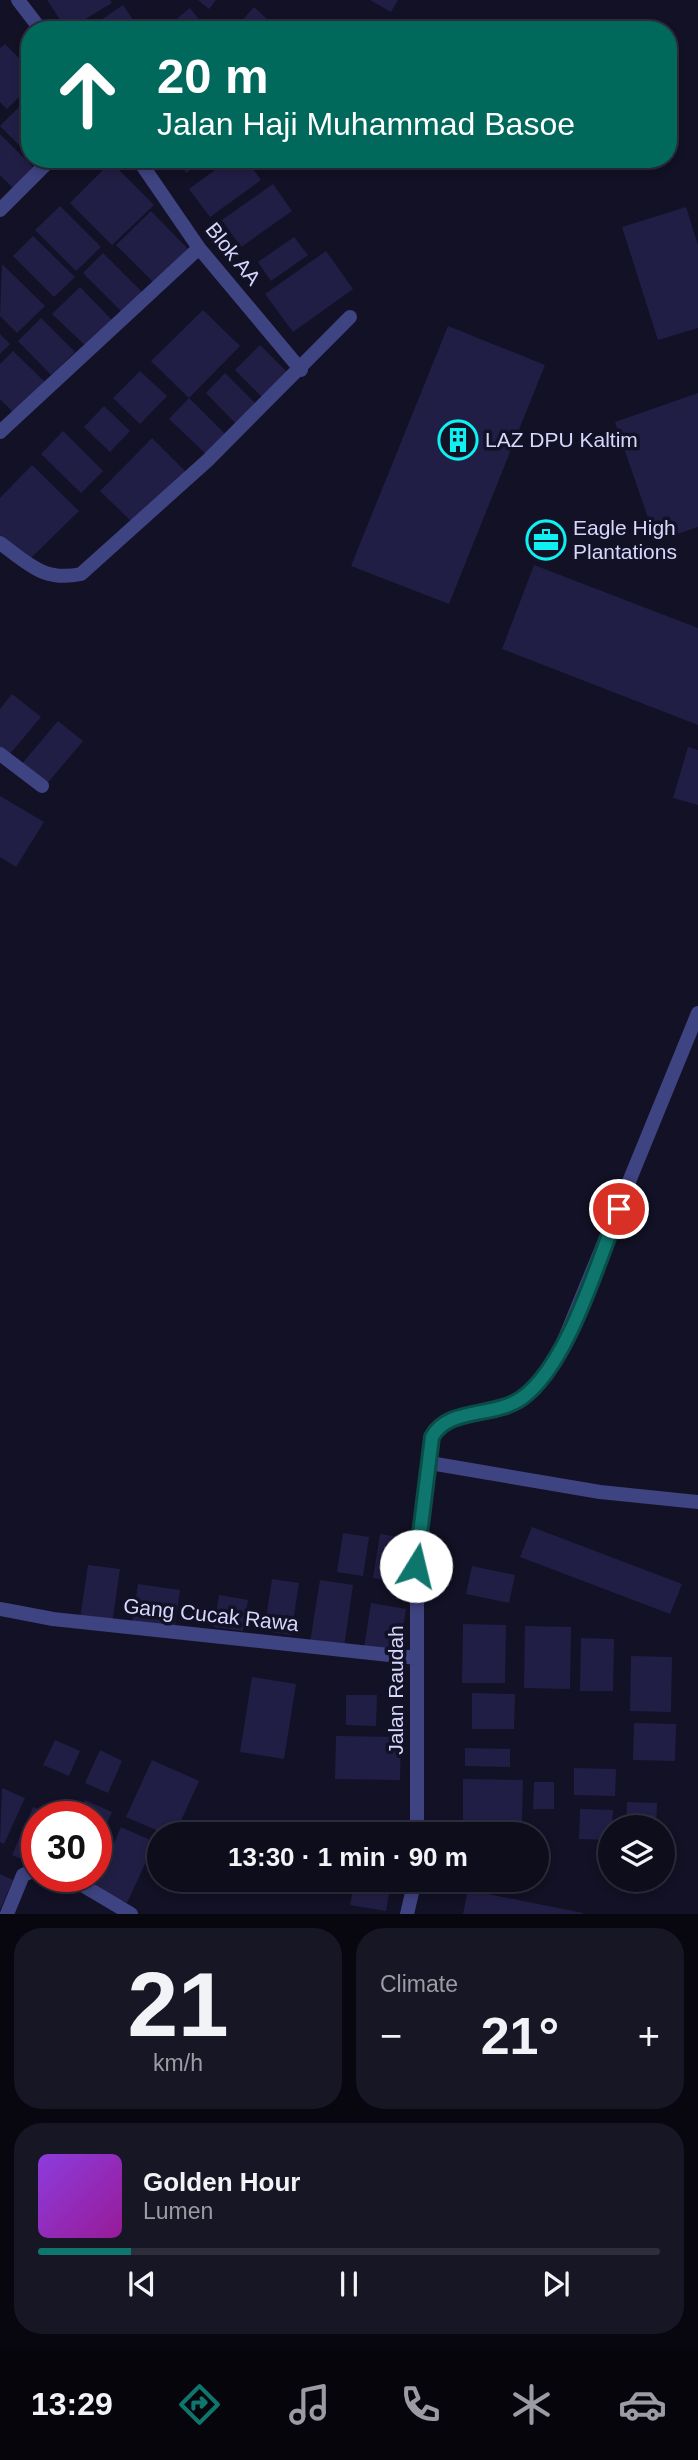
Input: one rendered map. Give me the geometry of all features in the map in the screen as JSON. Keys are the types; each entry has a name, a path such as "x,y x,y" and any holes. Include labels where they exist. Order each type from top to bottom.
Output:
{"street":[{"path":"18,0 34,21"},
{"path":"0,210 42,168"},
{"name":"Blok AA","path":"144,168 199,248 301,370"},
{"path":"0,432 199,248"},
{"path":"0,543 42,573 61,578 81,574 208,460 301,370 350,317"},
{"path":"0,754 42,786"},
{"name":"Jalan Raudah","path":"417,1822 416,1566 432,1437 438,1425 447,1420 503,1408 522,1398 543,1377 558,1355 698,1013"},
{"path":"430,1463 600,1492 698,1502"},
{"name":"Gang Cucak Rawa","path":"0,1609 62,1620 417,1658"},
{"path":"8,1914 21,1877"},
{"path":"94,1892 131,1914"},
{"path":"407,1914 412,1892"}],"building":[{"path":"47,0 110,0 112,3 82,21 61,21"},
{"path":"198,0 216,0 209,9"},
{"path":"370,0 398,0 391,12"},
{"path":"123,5 134,21 99,21"},
{"path":"254,7 269,21 242,21"},
{"path":"190,8 200,21 174,21"},
{"path":"5,44 21,60 21,95 7,109 0,102 0,48"},
{"path":"21,105 21,147 0,126"},
{"path":"0,134 21,155 21,168 36,170 15,190 0,175"},
{"path":"105,168 117,168 154,205 112,245 70,203"},
{"path":"218,168 252,168 261,180 210,217 189,189"},
{"path":"273,184 292,211 241,247 222,220"},
{"path":"60,206 101,247 76,271 35,230"},
{"path":"686,207 698,245 698,328 658,340 622,227"},
{"path":"151,211 189,250 155,284 116,245"},
{"path":"33,236 75,277 54,297 13,256"},
{"path":"294,237 308,255 271,281 258,262"},
{"path":"326,251 353,289 293,332 265,294"},
{"path":"103,253 144,294 124,314 83,273"},
{"path":"2,264 45,306 17,333 0,316"},
{"path":"80,287 112,320 87,347 52,314"},
{"path":"203,310 240,346 189,398 151,361"},
{"path":"41,318 75,352 51,375 18,341"},
{"path":"448,326 545,365 449,604 351,566"},
{"path":"0,334 10,344 0,354"},
{"path":"260,345 291,376 264,399 235,370"},
{"path":"13,351 46,383 15,414 0,399 0,364"},
{"path":"140,371 167,396 140,424 113,398"},
{"path":"225,373 259,407 239,427 206,393"},
{"path":"698,393 698,527 656,541 615,422"},
{"path":"189,398 227,436 207,455 169,419"},
{"path":"104,406 130,431 110,452 84,427"},
{"path":"63,431 103,471 81,493 41,454"},
{"path":"152,438 188,474 134,524 100,491"},
{"path":"32,465 79,511 30,559 0,535 0,498"},
{"path":"534,565 698,628 698,725 502,649"},
{"path":"12,694 41,717 9,755 0,747 0,709"},
{"path":"58,721 83,741 45,786 20,766"},
{"path":"688,747 698,750 698,805 673,798"},
{"path":"0,796 44,822 16,867 0,857"},
{"path":"532,1527 682,1584 670,1614 520,1557"},
{"path":"343,1533 369,1537 363,1576 337,1572"},
{"path":"380,1534 410,1539 403,1583 373,1578"},
{"path":"88,1565 120,1569 112,1624 80,1619"},
{"path":"472,1566 515,1575 509,1603 466,1594"},
{"path":"272,1579 299,1583 291,1635 264,1631"},
{"path":"320,1580 353,1585 344,1647 310,1642"},
{"path":"138,1584 180,1590 174,1630 132,1624"},
{"path":"219,1595 248,1600 243,1631 214,1627"},
{"path":"371,1603 406,1609 399,1653 364,1648"},
{"path":"463,1624 506,1625 505,1683 462,1683"},
{"path":"525,1626 571,1627 570,1689 524,1688"},
{"path":"581,1638 614,1639 613,1691 580,1691"},
{"path":"631,1656 672,1657 671,1712 630,1711"},
{"path":"252,1677 296,1684 284,1759 240,1752"},
{"path":"472,1693 515,1694 514,1729 472,1729"},
{"path":"346,1695 377,1695 376,1726 346,1725"},
{"path":"634,1723 676,1724 675,1761 633,1760"},
{"path":"336,1736 401,1737 400,1780 335,1779"},
{"path":"55,1740 80,1751 69,1776 43,1765"},
{"path":"465,1748 510,1749 510,1767 465,1766"},
{"path":"100,1750 122,1761 108,1793 85,1783"},
{"path":"152,1760 199,1781 180,1822 147,1822 147,1826 126,1817"},
{"path":"574,1768 616,1769 615,1796 574,1795"},
{"path":"463,1779 523,1780 522,1821 463,1820"},
{"path":"534,1782 554,1782 554,1809 533,1809"},
{"path":"2,1788 25,1798 21,1801 21,1807 4,1844 0,1842"},
{"path":"627,1802 657,1803 656,1815 626,1815"},
{"path":"580,1809 613,1810 613,1815 598,1815 598,1840 579,1839"},
{"path":"121,1827 147,1838 147,1859 127,1903 101,1892 112,1892 112,1848"},
{"path":"21,1834 21,1859 12,1855"},
{"path":"0,1874 13,1880 0,1910"},
{"path":"353,1892 389,1892 386,1911 350,1905"},
{"path":"468,1892 583,1913 583,1914 463,1914"}],"place":[{"name":"LAZ DPU Kaltim","path":"458,440"},
{"name":"Eagle High Plantations","path":"546,540"}],"route":[{"path":"416,1566 432,1437 438,1425 447,1420 503,1408 522,1398 543,1377 570,1332 619,1209"}]}
